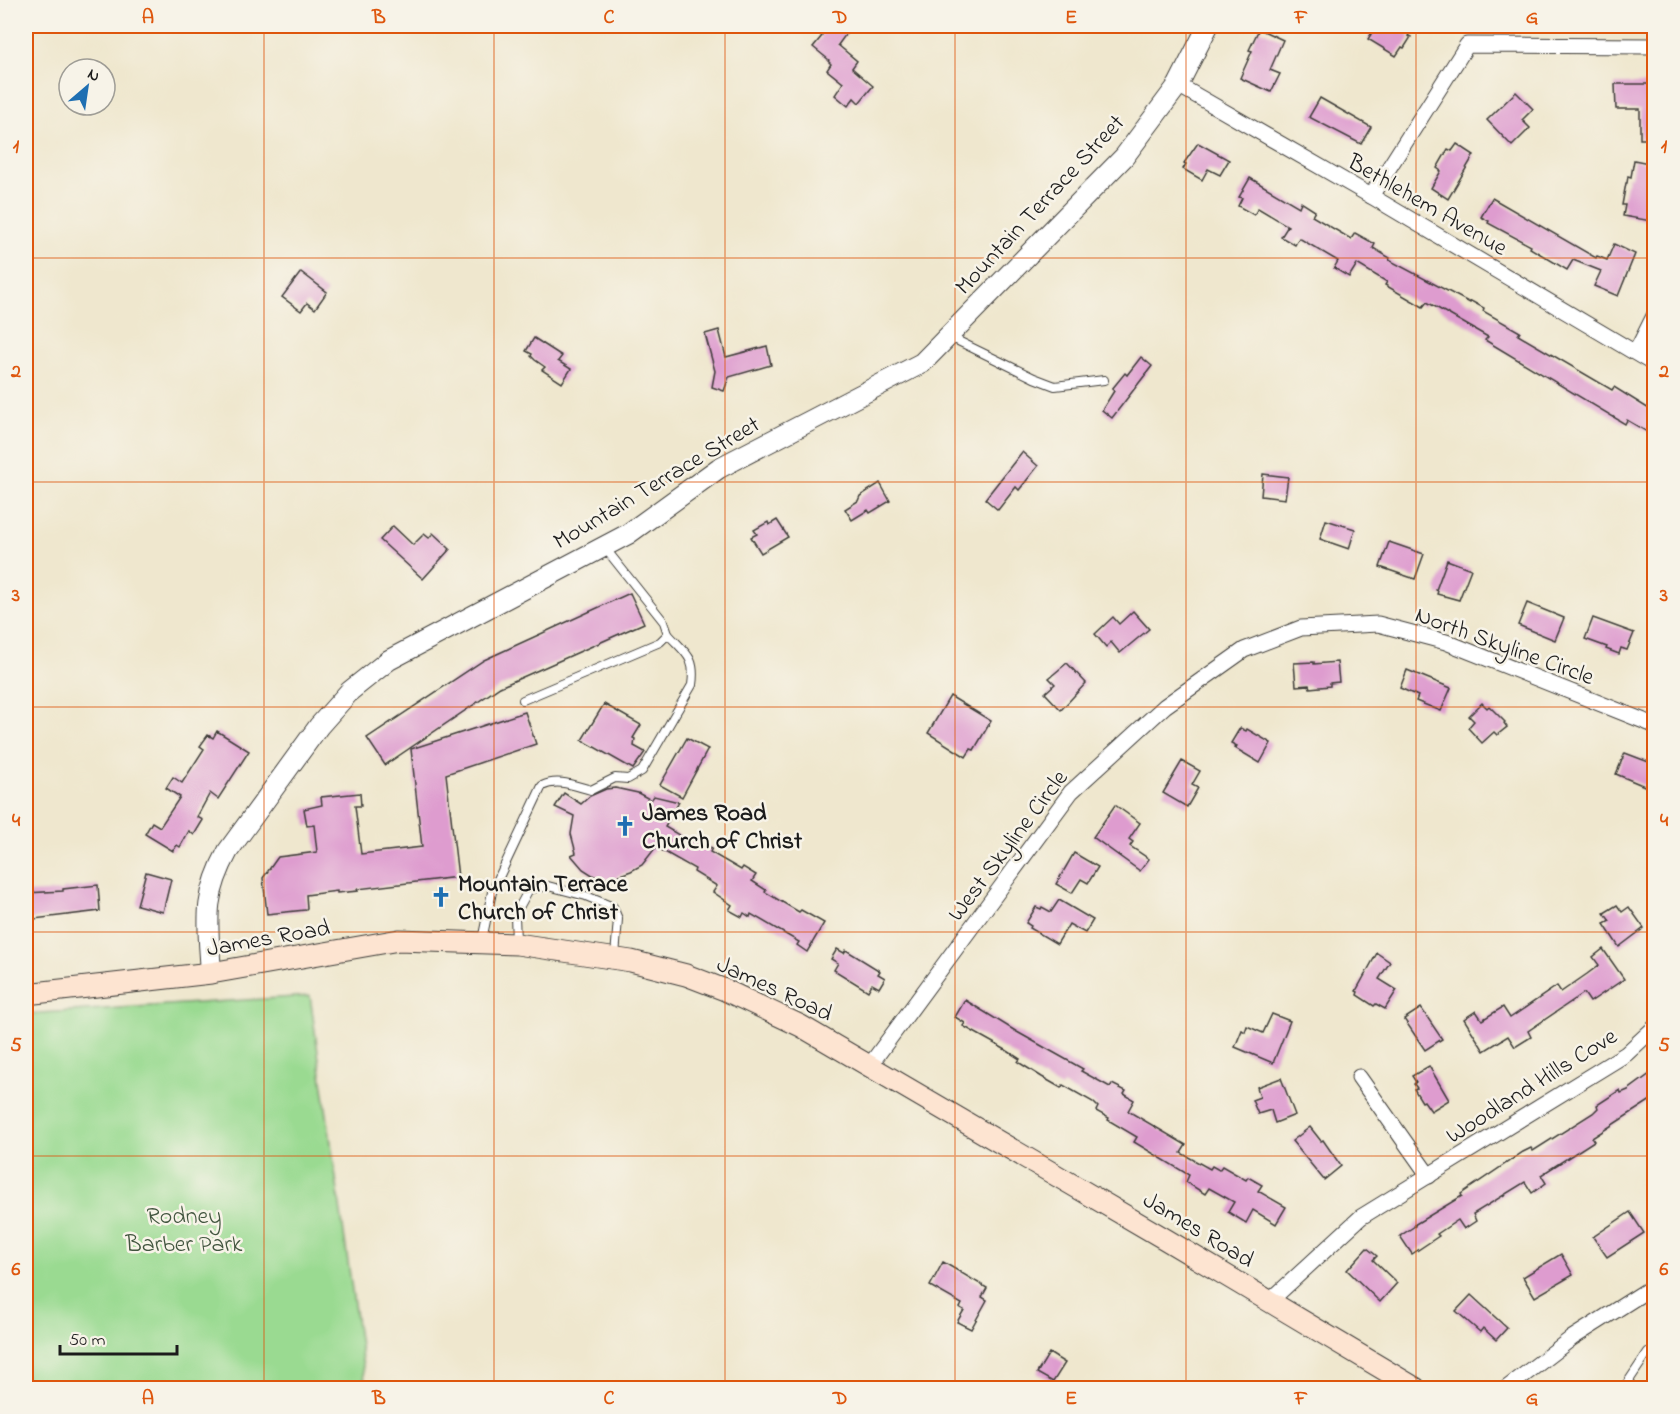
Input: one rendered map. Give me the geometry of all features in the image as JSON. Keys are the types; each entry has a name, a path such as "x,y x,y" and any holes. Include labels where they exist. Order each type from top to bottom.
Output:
{"main road":[{"name":"James Road","path":"26,994 211,973 399,940 517,944 614,958 686,975 725,990 801,1026 870,1065 1415,1389"}],"street":[{"name":"Mountain Terrace Street","path":"211,973 207,912 216,872 319,726 350,691 389,660 628,534 720,468 922,363 1124,156 1178,85 1208,26"},
{"path":"1371,196 1467,45 1654,46"},
{"name":"Bethlehem Avenue","path":"1178,85 1371,196 1654,364"},
{"path":"1636,352 1654,316"},
{"name":"North Skyline Circle","path":"1301,628 1378,624 1446,642 1654,725"},
{"name":"West Skyline Circle","path":"870,1065 1071,792 1165,706 1200,681 1244,650 1301,628"},
{"name":"Woodland Hills Cove","path":"1270,1301 1361,1217 1626,1054 1654,1028"},
{"path":"1359,1077 1429,1176"},
{"path":"1507,1389 1572,1338 1654,1286"}],"lane":[{"path":"948,336 1055,386 1104,380"},
{"path":"482,942 492,892 542,786 551,781 591,790 615,778 628,779 642,771 692,685 694,669 690,658 668,634 664,622 604,547"},
{"path":"523,700 660,642 668,634"},
{"path":"517,944 515,915 524,898 529,890 548,886 586,896 613,907 618,919 614,958"},
{"path":"1624,1389 1648,1352"}],"green space":[{"name":"Rodney Barber Park","path":"310,996 366,1388 26,1388 26,1014"}],"building":[{"path":"823,26 836,26 846,34 838,45 857,61 852,68 873,86 859,103 854,98 848,106 835,95 843,83 827,70 831,64 829,60 813,47 822,36 817,32"},
{"path":"1376,26 1386,32 1389,26 1401,26 1411,31 1408,36 1411,37 1396,56 1368,39"},
{"path":"1259,29 1283,40 1270,70 1280,74 1271,92 1240,78"},
{"path":"1615,84 1654,84 1654,139 1640,139 1640,109 1616,109"},
{"path":"1516,92 1533,109 1522,120 1530,128 1512,146 1487,120"},
{"path":"1320,98 1371,127 1361,144 1309,117"},
{"path":"1198,143 1229,160 1220,175 1208,169 1202,180 1183,169 1186,164 1184,163"},
{"path":"1457,144 1474,155 1448,199 1431,188 1441,171 1437,168 1448,149 1452,151"},
{"path":"1634,160 1654,164 1654,213 1651,221 1623,216 1625,205 1622,205 1626,183 1628,176 1631,177"},
{"path":"1250,178 1299,207 1301,202 1315,211 1312,216 1351,239 1355,233 1375,244 1373,248 1390,258 1389,260 1470,303 1471,301 1484,308 1483,311 1520,332 1518,335 1612,390 1614,387 1654,412 1654,436 1627,420 1625,424 1485,340 1488,337 1427,302 1423,307 1385,285 1387,282 1357,264 1349,277 1334,268 1338,261 1299,238 1295,245 1281,237 1288,226 1258,208 1254,215 1238,206 1242,198 1239,197"},
{"path":"1492,198 1596,258 1597,256 1607,260 1614,244 1635,254 1618,296 1594,286 1601,271 1573,260 1567,270 1530,248 1531,246 1488,223 1489,221 1481,217"},
{"path":"301,272 327,292 315,309 307,303 301,311 282,297"},
{"path":"719,330 726,357 767,346 771,365 729,377 724,391 712,387 715,371 705,334"},
{"path":"534,338 562,356 558,361 571,369 562,383 542,370 545,367 526,351"},
{"path":"1141,357 1152,366 1112,418 1102,410 1114,391 1112,389"},
{"path":"1022,452 1038,466 1019,490 1016,487 998,510 985,499"},
{"path":"1263,474 1288,477 1285,499 1261,496"},
{"path":"880,483 890,501 852,520 845,509"},
{"path":"777,520 788,537 761,553 751,537 757,534 754,530"},
{"path":"1326,520 1355,529 1349,549 1320,539"},
{"path":"393,526 413,545 424,534 429,538 433,533 450,549 423,579 380,540"},
{"path":"1389,542 1424,554 1415,579 1380,567"},
{"path":"1447,560 1471,569 1459,600 1437,594 1436,590"},
{"path":"630,593 644,623 500,687 385,765 367,738 484,660"},
{"path":"1527,603 1564,618 1555,640 1518,625"},
{"path":"1133,611 1149,629 1120,653 1111,642 1106,647 1095,634 1113,617 1119,624"},
{"path":"1593,618 1634,633 1627,650 1621,648 1619,654 1585,639"},
{"path":"1314,662 1314,664 1337,662 1339,682 1330,683 1330,686 1310,688 1309,685 1296,686 1294,663"},
{"path":"1067,663 1086,683 1061,710 1045,693 1055,684 1049,678"},
{"path":"1407,670 1451,688 1441,711 1416,701 1418,696 1400,688"},
{"path":"950,696 991,721 974,750 971,749 966,757 928,733"},
{"path":"1482,703 1487,708 1489,706 1507,727 1497,735 1494,732 1482,743 1468,728 1474,721 1469,716"},
{"path":"604,704 641,725 633,738 635,739 634,746 645,752 633,769 582,740"},
{"path":"525,712 536,744 446,774 458,877 357,889 358,891 306,895 307,908 305,910 267,914 263,878 278,857 317,852 314,825 307,826 304,809 322,805 321,797 360,793 361,806 355,806 361,854 422,847 411,749"},
{"path":"1240,728 1246,731 1247,729 1271,743 1260,763 1235,748 1237,746 1231,743"},
{"path":"217,731 249,751 218,799 210,793 197,817 203,820 194,835 189,831 180,847 177,845 173,851 145,834 152,822 160,827 180,797 166,788 173,777 182,783 204,749 200,746 208,735 213,738"},
{"path":"687,738 708,749 682,797 660,785"},
{"path":"1625,753 1654,764 1654,790 1616,774"},
{"path":"1182,761 1200,771 1192,785 1198,788 1187,807 1163,793"},
{"path":"615,788 638,793 651,800 654,796 679,802 665,827 689,841 695,839 712,848 710,852 741,870 743,867 756,875 752,881 766,890 765,892 799,912 801,910 824,923 807,952 797,945 799,942 751,914 750,917 744,913 742,917 729,910 732,905 713,892 717,886 694,872 695,869 656,847 642,865 617,876 617,881 594,876 583,869 571,855 576,853 571,834 574,816 555,807 564,793 581,804 590,796"},
{"path":"1115,805 1140,823 1129,839 1133,842 1130,846 1149,859 1140,871 1093,837"},
{"path":"1074,853 1098,867 1088,883 1081,879 1072,893 1056,884"},
{"path":"146,872 171,879 163,912 137,905"},
{"path":"98,885 100,911 26,920 26,893 63,891 63,889"},
{"path":"1059,900 1093,920 1085,933 1069,924 1057,944 1030,928 1031,926 1026,923 1036,907 1041,909 1042,907 1051,912"},
{"path":"1617,905 1622,912 1629,907 1644,928 1619,947 1604,924 1610,921 1604,913"},
{"path":"837,949 844,953 846,950 880,971 878,974 885,978 879,988 872,984 868,991 834,970 838,963 831,959"},
{"path":"1603,949 1624,979 1590,1002 1584,993 1528,1031 1531,1037 1515,1047 1508,1036 1484,1051 1464,1019 1476,1011 1482,1020 1503,1007 1510,1018 1557,986 1561,992 1587,974 1599,965 1593,957"},
{"path":"1377,953 1390,962 1379,979 1397,990 1385,1009 1376,1004 1374,1006 1357,995 1356,991"},
{"path":"965,1000 1083,1069 1081,1071 1110,1087 1112,1084 1126,1091 1124,1094 1134,1100 1128,1111 1186,1145 1181,1153 1210,1169 1212,1166 1219,1170 1222,1166 1246,1180 1248,1177 1262,1185 1258,1191 1286,1207 1276,1224 1253,1210 1246,1223 1228,1212 1234,1202 1209,1188 1205,1194 1186,1182 1189,1175 1134,1142 1137,1137 1096,1111 1098,1107 1093,1102 1063,1085 1061,1088 1042,1077 1018,1062 1020,1059 963,1026 965,1023 955,1017"},
{"path":"1421,1008 1442,1039 1425,1050 1404,1019"},
{"path":"1272,1014 1290,1021 1273,1063 1235,1047 1242,1030 1245,1032 1247,1026 1263,1033"},
{"path":"1429,1066 1449,1100 1431,1111 1414,1089 1417,1088 1412,1076"},
{"path":"1654,1071 1654,1098 1592,1138 1594,1141 1541,1175 1546,1183 1532,1193 1525,1182 1473,1214 1476,1221 1464,1229 1458,1220 1412,1254 1400,1236 1414,1225 1462,1196 1461,1194 1523,1152 1531,1148 1533,1151 1593,1113 1598,1108 1597,1105 1620,1090 1621,1093 1628,1090"},
{"path":"1281,1078 1295,1115 1275,1123 1271,1110 1258,1114 1252,1100 1260,1097 1257,1087"},
{"path":"1310,1127 1321,1141 1323,1140 1341,1166 1324,1180 1292,1141"},
{"path":"1630,1212 1644,1233 1607,1257 1593,1237"},
{"path":"1367,1248 1377,1256 1373,1260 1397,1283 1380,1302 1347,1270"},
{"path":"1561,1254 1573,1275 1535,1297 1523,1277"},
{"path":"943,1262 987,1288 982,1297 987,1300 971,1329 957,1322 964,1310 960,1308 962,1304 930,1286"},
{"path":"1471,1295 1507,1328 1496,1340 1483,1328 1480,1332 1456,1311"},
{"path":"1049,1353 1065,1363 1053,1382 1037,1373"}],"place":[{"name":"James Road Church of Christ","path":"625,826"},
{"name":"Mountain Terrace Church of Christ","path":"441,897"}]}
